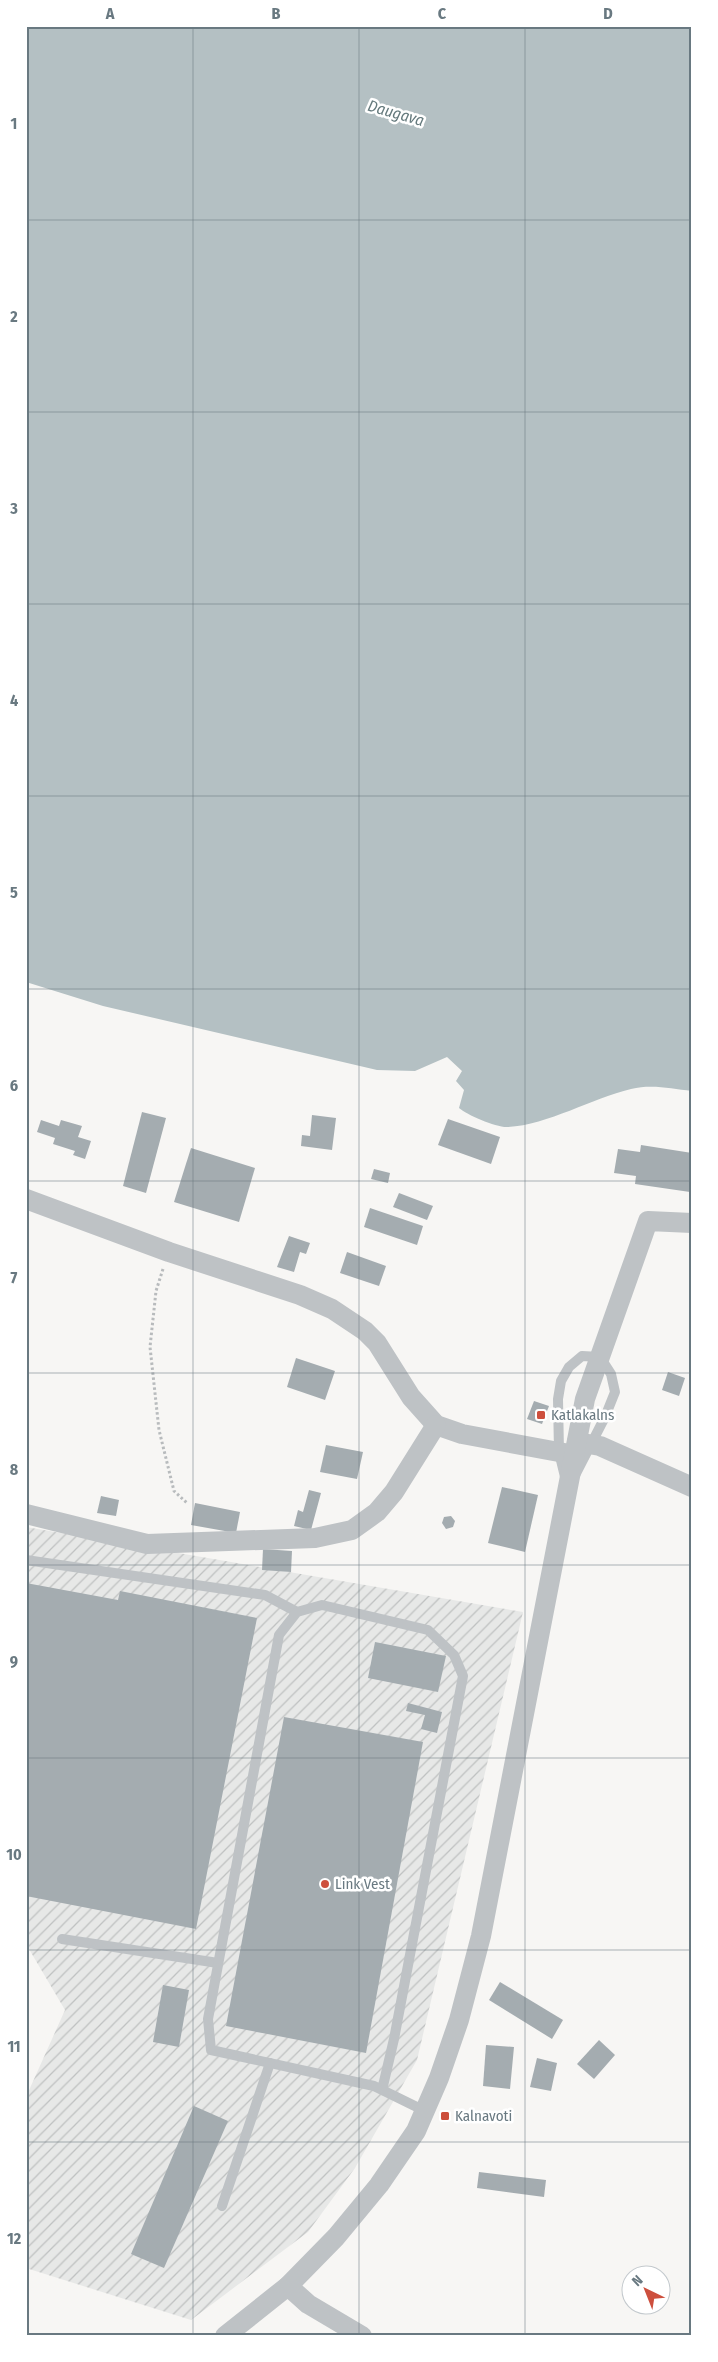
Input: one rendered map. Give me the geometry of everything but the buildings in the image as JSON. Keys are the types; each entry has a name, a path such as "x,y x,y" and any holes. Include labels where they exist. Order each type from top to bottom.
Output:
{"street":[{"path":"26,1199 169,1252 300,1295 332,1309 365,1331 377,1343 411,1397 436,1425 462,1434 575,1448 600,1446 692,1487"},
{"path":"224,2336 288,2286 336,2237 379,2185 416,2131 439,2078 459,2020 481,1936 585,1399 648,1221 692,1223"},
{"path":"26,1514 147,1544 315,1538 352,1530 377,1512 394,1492 436,1425"},
{"path":"288,2286 308,2304 362,2336"}],"lane":[{"path":"575,1448 557,1418 561,1381 569,1367 582,1356 600,1357"},
{"path":"26,1560 265,1596 297,1612"},
{"path":"382,2090 463,1676 454,1655 428,1630 322,1604 297,1612 279,1635 208,2020 211,2050 382,2090 425,2110"},
{"path":"62,1939 218,1963"},
{"path":"222,2206 270,2063"}],"path":[{"path":"169,1252 156,1291 150,1347 159,1430 174,1491 187,1503"}],"shaded area":[{"path":"26,1527 523,1612 417,2060 355,2168 308,2232 191,2320 26,2268 26,2097 65,2010 26,1944"}],"water":[{"name":"Daugava","path":"26,26 692,26 692,1091 654,1087 631,1089 539,1121 503,1127 468,1114 459,1108 464,1090 456,1081 462,1071 447,1057 415,1071 377,1070 103,1006 26,982"}],"place":[{"name":"Katlakalns","path":"541,1415"},
{"name":"Link Vest","path":"325,1884"},
{"name":"Kalnavoti","path":"445,2116"}]}
